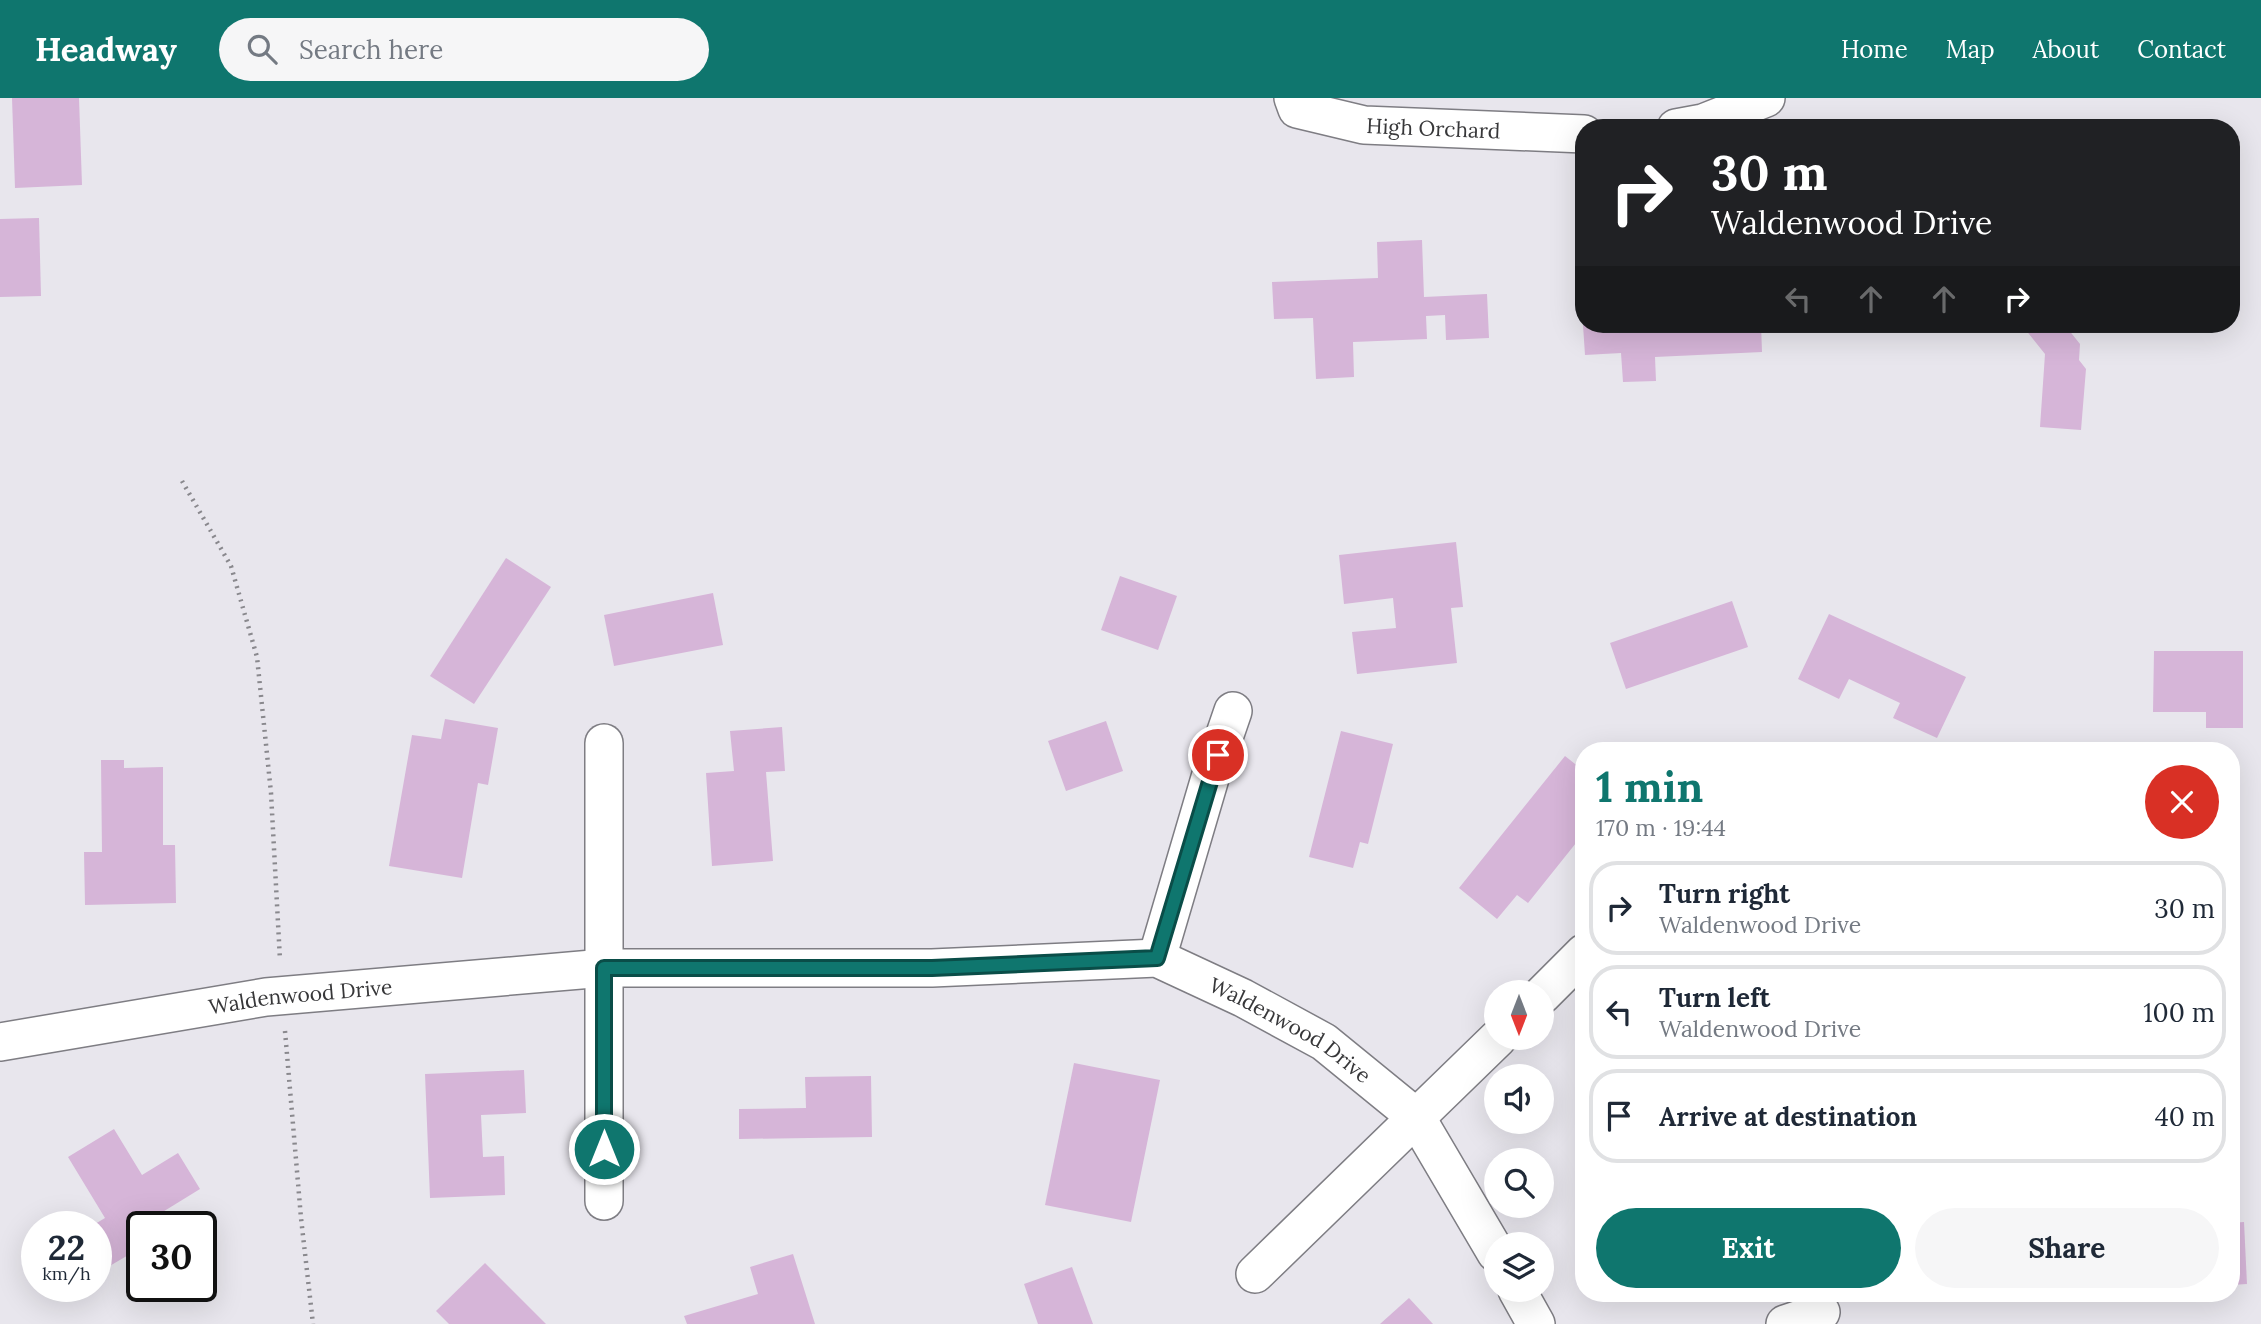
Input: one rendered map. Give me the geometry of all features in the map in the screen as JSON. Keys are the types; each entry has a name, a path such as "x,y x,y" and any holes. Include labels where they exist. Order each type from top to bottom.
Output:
{"street":[{"name":"High Orchard","path":"1293,98 1297,109 1364,125 1575,134"},
{"path":"1713,119 1766,98"},
{"path":"1157,958 1210,778 1233,711"},
{"path":"604,743 604,1201"},
{"name":"Waldenwood Drive","path":"0,1042 282,996 604,968 932,968 1157,958 1243,998 1324,1042 1416,1117 1484,1233"},
{"path":"1554,983 1575,963"},
{"path":"1255,1274 1485,1050"},
{"path":"1524,1302 1536,1324"},
{"path":"1785,1324 1821,1312"}],"path":[{"path":"182,481 231,566 257,657 271,793 282,996 313,1324"}],"building":[{"path":"12,98 79,98 82,185 15,188"},
{"path":"39,218 41,296 0,297 0,219"},
{"path":"1422,240 1424,297 1487,294 1489,338 1446,340 1445,315 1426,316 1427,339 1353,342 1354,377 1316,379 1313,318 1274,319 1272,282 1378,278 1377,242"},
{"path":"1584,333 1761,333 1762,352 1655,357 1656,381 1623,382 1621,353 1585,355"},
{"path":"2028,333 2071,333 2080,344 2079,360 2086,369 2081,430 2040,427 2045,354"},
{"path":"1456,542 1463,607 1451,608 1457,663 1357,674 1352,632 1396,628 1393,598 1344,604 1339,555"},
{"path":"506,558 551,587 474,704 430,676"},
{"path":"1120,576 1177,596 1158,650 1101,630"},
{"path":"713,593 723,645 614,666 604,615"},
{"path":"1732,601 1748,647 1626,689 1610,643"},
{"path":"1829,614 1966,677 1937,738 1893,718 1900,703 1849,679 1839,699 1798,679"},
{"path":"2154,651 2243,651 2243,728 2206,728 2206,712 2153,712"},
{"path":"445,719 498,728 488,785 478,783 462,878 389,866 412,735 441,739"},
{"path":"1106,721 1123,771 1066,791 1048,741"},
{"path":"782,727 785,771 766,772 773,861 712,866 706,773 734,771 730,731"},
{"path":"1341,731 1393,744 1368,844 1360,842 1353,868 1309,857"},
{"path":"1565,756 1575,764 1575,844 1528,903 1517,895 1497,919 1459,888"},
{"path":"101,760 124,760 124,768 163,767 163,845 175,845 176,903 85,905 84,852 102,852"},
{"path":"1074,1063 1160,1080 1131,1222 1045,1205"},
{"path":"524,1070 526,1113 481,1115 483,1157 504,1156 505,1195 430,1198 425,1074"},
{"path":"871,1076 872,1137 739,1139 739,1109 806,1108 805,1077"},
{"path":"114,1129 142,1175 178,1153 200,1189 164,1211 126,1211 126,1256 112,1265 112,1211 101,1211 68,1157"},
{"path":"2240,1222 2244,1222 2247,1284 2240,1284"},
{"path":"793,1254 815,1324 687,1324 684,1316 758,1294 750,1267"},
{"path":"485,1263 546,1324 449,1324 436,1311"},
{"path":"1072,1267 1093,1324 1038,1324 1024,1284"},
{"path":"1409,1298 1433,1324 1380,1324"}],"route":[{"path":"604,1149 604,968 932,968 1157,958 1218,755"}]}
